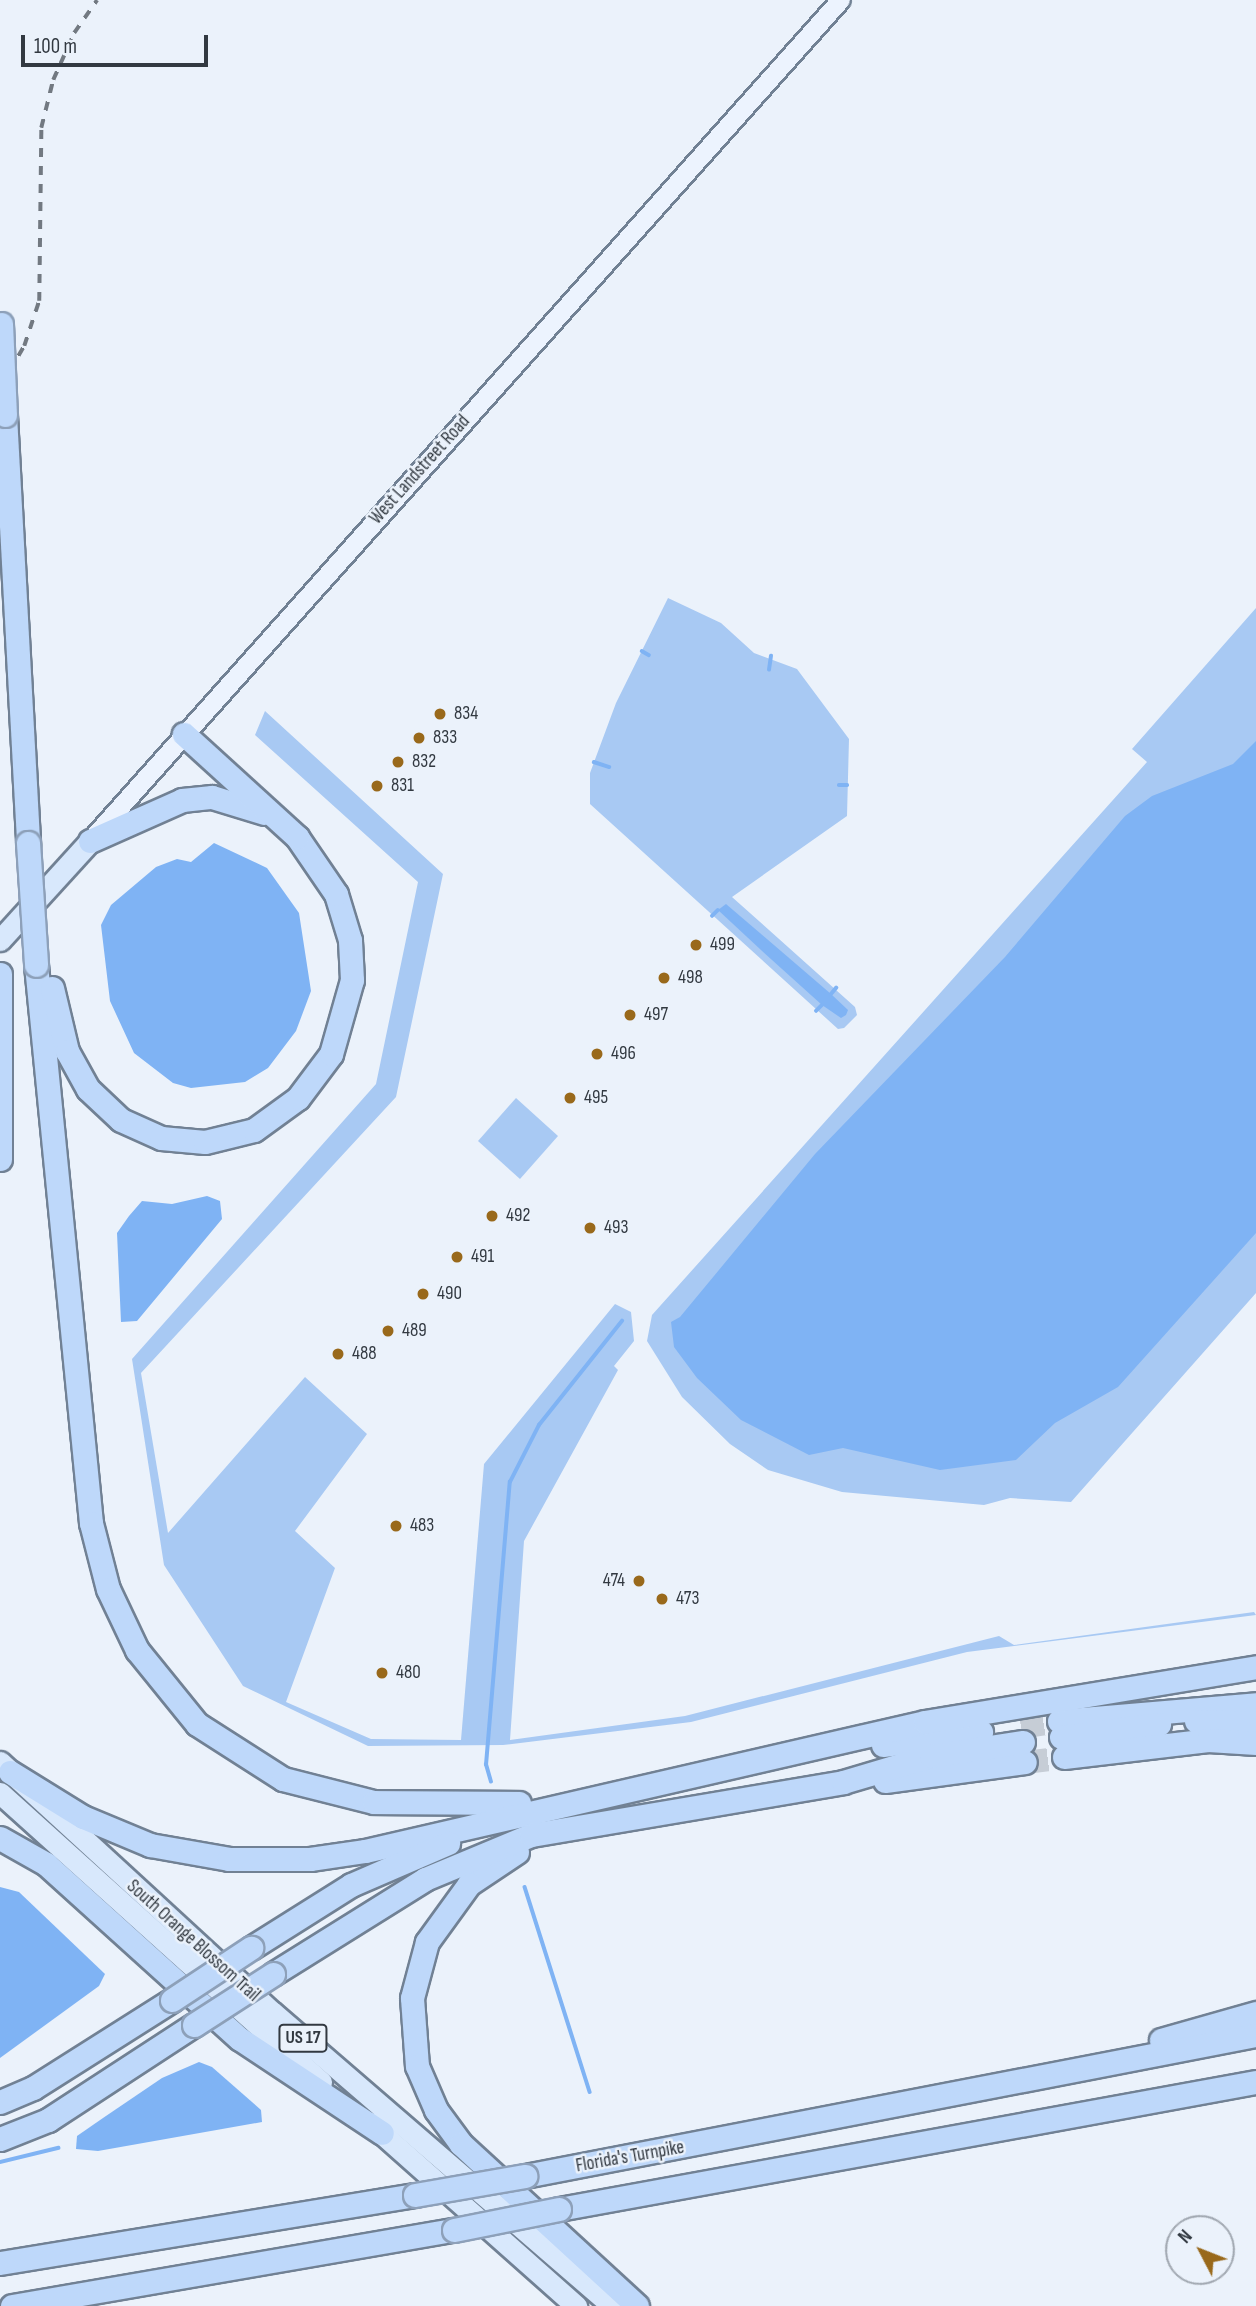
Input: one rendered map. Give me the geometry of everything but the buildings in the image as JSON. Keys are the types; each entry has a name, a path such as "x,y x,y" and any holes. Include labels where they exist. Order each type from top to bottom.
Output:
{"highway":[{"path":"1,318 28,843 41,959 91,1523 108,1589 137,1650 197,1724 253,1764 295,1783 374,1802 466,1805 509,1800 543,1809"},
{"path":"41,959 67,1051 106,1109 136,1129 170,1140 213,1142 254,1130 291,1105 322,1069 342,1027 351,989 351,950 343,912 328,878 298,837 184,734"},
{"path":"90,841 155,807 212,797 245,804 298,837"},
{"path":"0,974 0,1158"},
{"path":"5,1767 51,1800 123,1836 181,1852 246,1861 355,1853 772,1760 915,1724 1078,1694 1256,1667"},
{"path":"1078,1694 1256,1684"},
{"path":"1061,1738 1256,1704"},
{"path":"1061,1738 1181,1722 1256,1723"},
{"path":"1061,1738 1256,1743"},
{"path":"0,2139 48,2120 385,1902 467,1860 553,1830 843,1782 931,1756 1023,1744 772,1760"},
{"path":"0,2102 33,2088 251,1948 383,1869 508,1827 543,1809"},
{"path":"637,2306 449,2131 419,2074 411,2016 427,1942 448,1907 477,1877 544,1840 654,1813"},
{"path":"0,1838 46,1864 240,2039 382,2133"},
{"path":"978,2090 1256,2013"},
{"name":"Florida's Turnpike","path":"0,2263 525,2176 1256,2035"},
{"name":"Florida's Turnpike","path":"12,2306 454,2230 1256,2082"}],"main road":[{"name":"West Landstreet Road","path":"0,940 841,0"},
{"name":"South Orange Blossom Trail","path":"5,1767 262,2003 614,2306"},
{"name":"South Orange Blossom Trail","path":"0,1793 130,1916 382,2133 576,2306"}],"shaded area":[{"path":"668,598 721,623 754,653 797,669 849,739 847,816 732,897 855,1007 857,1015 844,1028 838,1029 590,804 590,773 616,703"},
{"path":"1256,608 1256,1293 1071,1502 1010,1498 984,1505 842,1492 768,1470 730,1444 682,1397 647,1341 652,1315 1147,762 1132,749"},
{"path":"265,711 443,874 396,1097 141,1373 168,1533 305,1377 367,1434 295,1531 335,1568 286,1702 371,1739 461,1740 484,1464 615,1304 631,1312 634,1341 614,1366 618,1370 524,1541 510,1740 685,1716 999,1636 1014,1645 1254,1612 1256,1615 967,1652 691,1722 503,1745 368,1746 243,1686 164,1565 132,1359 376,1084 418,882 255,735"},
{"path":"1256,741 1256,1233 1118,1387 1055,1423 1016,1460 940,1470 843,1448 809,1455 741,1420 697,1378 674,1347 671,1322 680,1317 815,1154 1005,957 1125,816 1152,796 1233,764"},
{"path":"214,843 267,868 299,913 311,991 296,1031 268,1068 245,1082 191,1088 173,1083 134,1053 110,1001 101,925 111,905 156,867 177,859 191,862"},
{"path":"726,904 831,994 848,1010 846,1015 841,1018 822,1005 761,950 718,910"},
{"path":"516,1098 558,1136 520,1179 478,1141"},
{"path":"207,1196 220,1201 222,1219 137,1321 121,1322 117,1233 142,1201 172,1204"},
{"path":"0,1887 19,1892 105,1974 99,1986 0,2058"},
{"path":"199,2062 212,2067 261,2110 262,2122 98,2151 76,2149 77,2136 162,2078"}],"waterway":[{"path":"642,651 649,655"},
{"path":"769,670 771,656"},
{"path":"594,762 609,767"},
{"path":"839,785 847,785"},
{"path":"712,916 718,910"},
{"path":"831,994 836,988"},
{"path":"816,1011 822,1005"},
{"path":"491,1782 486,1765 510,1482 539,1425 622,1321"},
{"path":"525,1887 590,2092"},
{"path":"0,2162 58,2148"}],"tunnel":[{"path":"1021,1727 1059,1721"},
{"path":"1025,1762 1064,1757"}],"railway":[{"path":"0,387 24,346 39,301 41,128 53,80 74,33 97,0"}],"place":[{"name":"834","path":"440,714"},
{"name":"833","path":"419,738"},
{"name":"832","path":"398,762"},
{"name":"831","path":"377,786"},
{"name":"499","path":"696,945"},
{"name":"498","path":"664,978"},
{"name":"497","path":"630,1015"},
{"name":"496","path":"597,1054"},
{"name":"495","path":"570,1098"},
{"name":"492","path":"492,1216"},
{"name":"493","path":"590,1228"},
{"name":"491","path":"457,1257"},
{"name":"490","path":"423,1294"},
{"name":"489","path":"388,1331"},
{"name":"488","path":"338,1354"},
{"name":"483","path":"396,1526"},
{"name":"474","path":"639,1581"},
{"name":"473","path":"662,1599"},
{"name":"480","path":"382,1673"}]}
